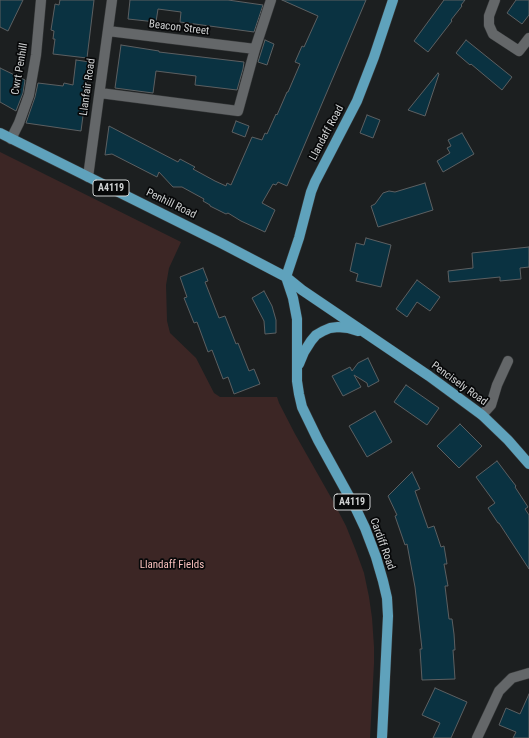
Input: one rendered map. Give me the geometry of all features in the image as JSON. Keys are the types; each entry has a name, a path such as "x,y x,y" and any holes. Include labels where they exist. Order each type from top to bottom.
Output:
{"main road":[{"name":"Llandaff Road","path":"286,277 299,238 311,192 357,101 374,57 393,0"},
{"name":"Penhill Road","path":"0,133 286,277"},
{"name":"Pencisely Road","path":"286,277 302,290 429,376 482,415 508,440 529,464"},
{"name":"Cardiff Road","path":"286,277 293,298 297,319 297,381 302,407 365,528 376,557 387,598 388,616 382,738"},
{"name":"Pencisely Road","path":"297,368 311,341 316,335 323,331 338,327 348,328 366,334"}],"street":[{"name":"Cwrt Penhill","path":"11,139 19,123 29,95 36,55 41,0"},
{"name":"Llanfair Road","path":"88,177 112,0"},
{"path":"100,93 238,111 251,48 271,0"},
{"path":"495,0 489,16 489,25 493,34 519,51 528,38"},
{"name":"Beacon Street","path":"108,31 251,48"},
{"path":"482,415 491,405 497,385 508,362"},
{"path":"477,738 499,691 512,678 529,673"}],"green space":[{"name":"Llandaff Fields","path":"0,152 181,242 169,268 166,285 167,321 170,333 196,358 214,393 220,397 277,397 295,434 346,526 356,551 364,573 372,618 374,663 370,738 0,738"}],"building":[{"path":"0,0 23,0 8,31 0,27"},
{"path":"60,0 94,0 87,58 53,54 55,39 53,39 54,31 51,30 55,4 59,5"},
{"path":"130,0 228,0 263,5 254,32 180,22 181,12 158,9 156,22 128,19"},
{"path":"282,0 366,0 287,186 278,182 276,185 273,184 262,203 275,210 265,232 228,213 226,214 210,206 203,201 204,199 182,187 173,187 159,172 157,177 112,154 105,155 109,126 178,162 180,159 195,167 193,169 215,181 226,186 227,183 231,185 252,137 262,140 265,133 267,134 276,114 277,115 300,64 295,62 302,46 304,47 318,16"},
{"path":"444,0 465,0 451,20 452,21 428,52 414,41"},
{"path":"516,0 529,0 529,15 522,24 507,13"},
{"path":"265,40 274,44 267,65 258,62"},
{"path":"466,40 512,77 502,90 456,53"},
{"path":"121,45 159,52 244,62 237,90 195,85 196,76 156,71 153,93 115,88"},
{"path":"76,60 90,62 81,131 26,123 38,83 63,86 64,83 73,85"},
{"path":"0,68 25,80 23,93 16,111 0,102"},
{"path":"438,73 439,74 425,116 408,110"},
{"path":"367,115 380,120 373,138 360,133"},
{"path":"236,121 249,126 245,137 232,132"},
{"path":"462,133 474,154 443,172 437,161 450,153 447,148 451,146 448,140"},
{"path":"425,183 433,210 378,227 371,206 375,204 383,193 389,191 395,192"},
{"path":"366,238 391,245 381,287 356,281 358,274 350,271 356,243 364,245"},
{"path":"529,247 529,267 520,268 521,279 500,281 500,277 449,282 448,271 473,268 472,253"},
{"path":"203,268 208,281 205,282 219,318 225,316 249,371 254,369 260,384 234,394 228,377 223,379 212,350 208,352 197,322 194,323 184,298 187,297 180,277"},
{"path":"417,280 440,297 430,311 417,302 407,317 396,309"},
{"path":"264,291 272,306 276,320 276,333 265,334 264,321 252,298"},
{"path":"368,358 379,381 368,387 367,383 354,375 361,387 343,396 332,376 350,367 352,371 358,363"},
{"path":"406,385 439,408 427,425 394,402"},
{"path":"375,411 392,442 367,457 349,426"},
{"path":"460,424 482,446 459,468 437,446"},
{"path":"497,461 516,486 515,487 528,507 525,509 529,515 529,569 488,508 495,503 476,477"},
{"path":"412,472 420,489 415,491 428,528 434,526 441,547 444,546 447,564 444,564 448,586 445,586 449,619 452,619 454,634 455,650 453,650 455,679 422,680 420,649 422,649 415,587 407,544 405,545 395,516 397,515 388,496"},
{"path":"435,688 467,702 451,738 433,738 440,723 422,715"},
{"path":"529,694 529,738 513,738 516,732 499,725 506,708 520,714"}]}
